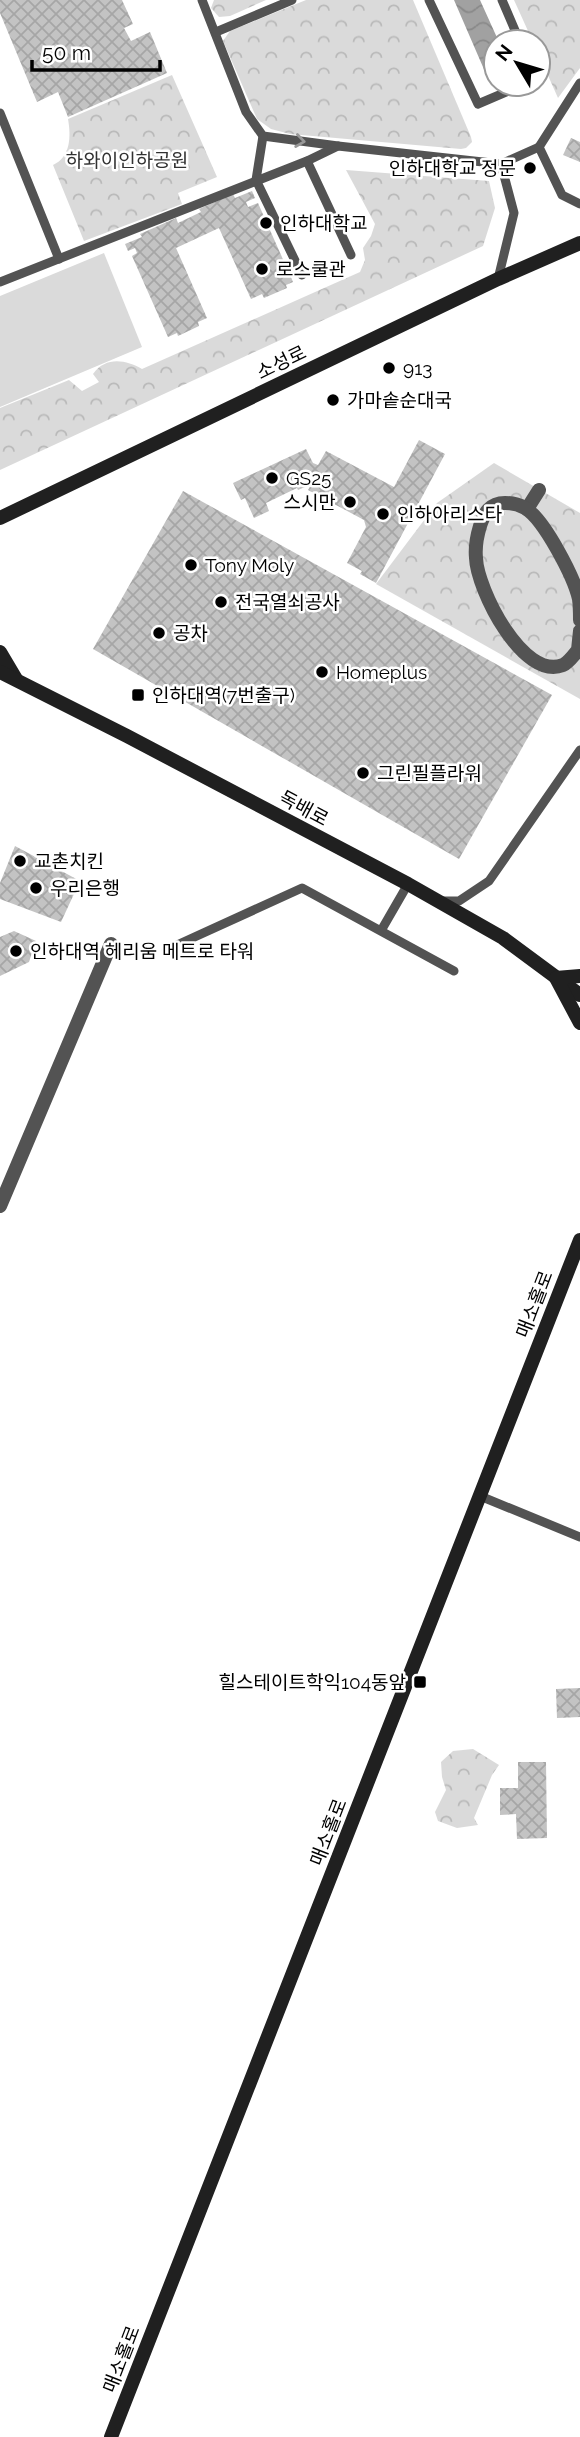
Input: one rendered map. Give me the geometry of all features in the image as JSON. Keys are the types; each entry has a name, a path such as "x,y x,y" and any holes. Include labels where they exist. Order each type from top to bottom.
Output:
{"main road":[{"name":"소성로","path":"1,519 498,279 580,243"},
{"path":"0,652 16,680"},
{"name":"독배로","path":"0,672 408,884 503,937 580,995"},
{"path":"580,975 556,978 580,1023"},
{"name":"매소홀로","path":"111,2437 580,1240"}],"street":[{"path":"527,509 539,489"},
{"path":"580,620 580,600 572,578 544,528 527,509 515,503 497,503 484,513 478,531 476,559 495,616 509,636 534,660 548,666 563,665 579,650 580,631"},
{"path":"0,1206 111,944"}],"lane":[{"path":"202,0 246,112 263,136 256,180 302,275"},
{"path":"216,32 292,0"},
{"path":"429,0 478,104 492,98"},
{"path":"502,0 514,28"},
{"path":"263,136 501,164 539,147 580,83"},
{"path":"0,113 59,258"},
{"path":"0,282 307,161 338,146"},
{"path":"539,147 562,195 580,204"},
{"path":"307,161 351,255"},
{"path":"498,279 513,213 501,164"},
{"path":"438,901 458,901 489,881 580,750"},
{"path":"382,929 408,884"},
{"path":"166,950 302,888 382,929 454,971"},
{"path":"480,1496 580,1537"}],"green space":[{"path":"214,0 266,0 230,16 219,17 211,8"},
{"path":"306,0 413,0 472,142 461,149 290,134 271,129 257,119 223,41 230,31"},
{"path":"514,0 580,0 580,68 558,98 552,84 552,28 527,28"},
{"name":"하와이인하공원","path":"172,75 217,177 178,193 182,204 84,241 53,165 63,157 68,145 68,119"},
{"path":"346,170 489,181 495,208 483,246 0,470 0,408 69,380 82,391 99,382 93,374 110,362 129,363 142,369 360,272 365,260 363,248 375,224"},
{"path":"104,253 142,347 0,407 0,296"},
{"path":"494,463 580,513 580,699 376,584 437,503"},
{"path":"473,1749 499,1765 474,1818 478,1825 457,1828 438,1821 435,1812 446,1790 441,1762 453,1751"}],"water":[{"path":"454,0 480,0 493,28 482,28 482,65"}],"building":[{"path":"0,0 122,0 133,24 124,28 131,41 150,32 167,73 68,117 58,92 37,102 0,13"},
{"path":"571,138 580,142 580,162 563,155"},
{"name":"로스쿨관","path":"252,191 255,198 246,202 248,207 258,203 293,282 286,285 287,288 264,298 262,294 251,299 219,228 176,248 207,318 198,322 199,326 178,336 177,333 168,337 132,256 137,253 135,248 128,251 125,244 176,218 178,223 201,212 199,209 233,194 235,198"},
{"name":"인하아리스타","path":"419,440 445,454 376,583 347,563 366,527 364,520 308,490 315,478 311,476 302,481 305,487 298,490 297,488 266,503 269,511 254,518 245,498 241,500 233,483 306,449 313,463 318,465 326,451 394,487"},
{"name":"Homeplus","path":"183,491 552,695 459,859 93,649"},
{"path":"15,846 80,881 61,922 0,899 0,883"},
{"name":"인하대역 헤리움 메트로 타워","path":"14,931 36,941 29,962 0,976 0,937"},
{"path":"580,1688 580,1717 557,1718 556,1689"},
{"path":"518,1762 546,1762 547,1838 517,1839 516,1814 500,1815 500,1788 518,1788"}],"place":[{"name":"인하대학교 정문","path":"530,168"},
{"name":"인하대학교","path":"266,223"},
{"name":"로스쿨관","path":"262,269"},
{"name":"913","path":"389,368"},
{"name":"가마솥순대국","path":"333,400"},
{"name":"GS25","path":"272,478"},
{"name":"스시만","path":"350,502"},
{"name":"인하아리스타","path":"383,514"},
{"name":"Tony Moly","path":"191,565"},
{"name":"전국열쇠공사","path":"221,602"},
{"name":"공차","path":"159,633"},
{"name":"Homeplus","path":"322,672"},
{"name":"인하대역(7번출구)","path":"138,695"},
{"name":"그린필플라워","path":"363,773"},
{"name":"교촌치킨","path":"20,861"},
{"name":"우리은행","path":"36,888"},
{"name":"인하대역 헤리움 메트로 타워","path":"16,951"},
{"name":"힐스테이트학익104동앞","path":"420,1682"}]}
